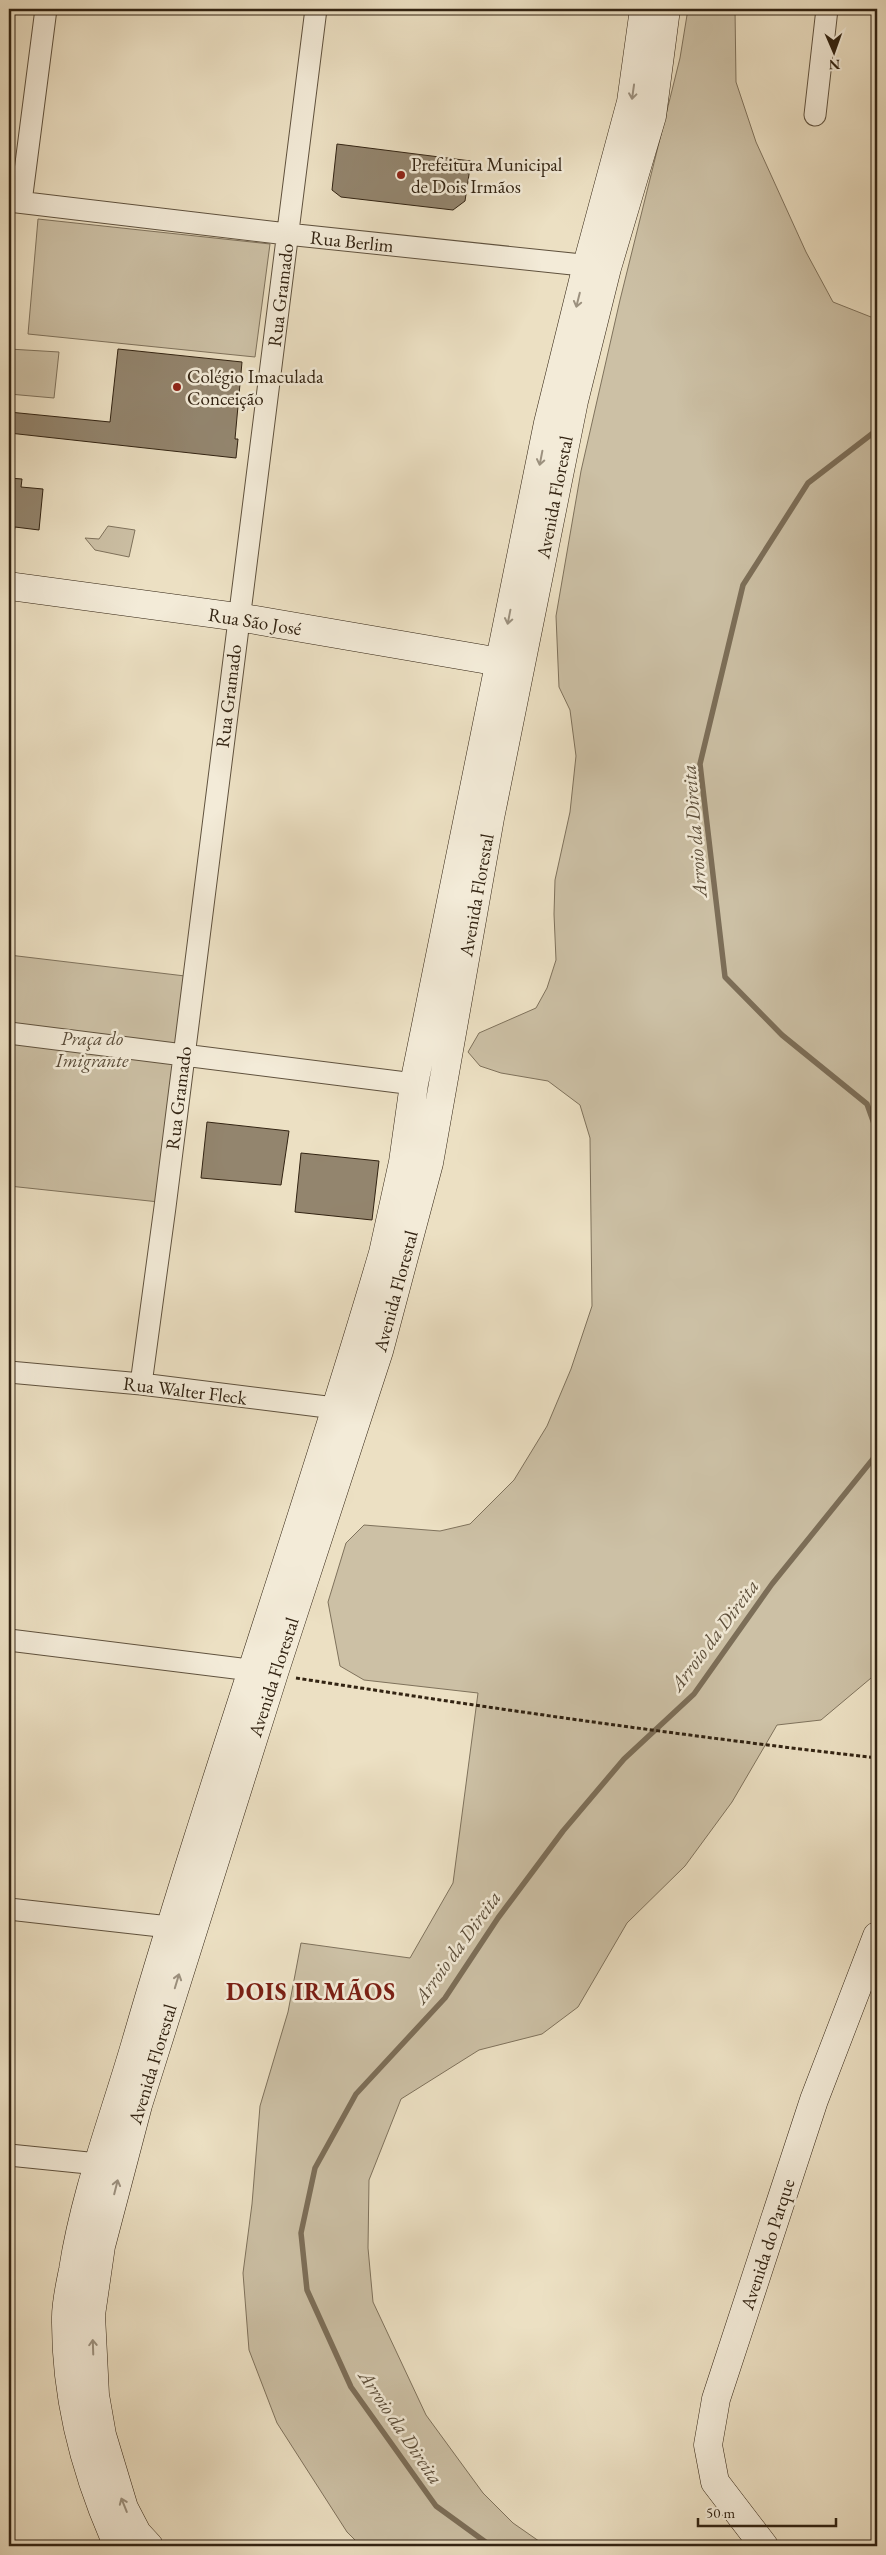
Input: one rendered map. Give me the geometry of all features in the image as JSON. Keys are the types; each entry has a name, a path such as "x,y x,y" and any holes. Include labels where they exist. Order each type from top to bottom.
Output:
{"main road":[{"name":"Avenida Florestal","path":"644,9 648,62"},
{"name":"Avenida Florestal","path":"348,1409 379,1351 429,1163 490,818 572,411 597,266 631,102 648,62 666,9"},
{"name":"Avenida Florestal","path":"149,2546 137,2533 124,2508 102,2436 94,2395 91,2315 101,2246 120,2168 202,1863 262,1671 348,1409 403,1162 414,1084 548,423 597,266"},
{"name":"Rua São José","path":"9,586 238,617 500,662"},
{"name":"Avenida Florestal","path":"118,2546 104,2516 80,2444 70,2397 66,2314 76,2250 98,2164 116,2112 169,1927 202,1863"},
{"name":"Avenida do Parque","path":"764,2546 715,2482 708,2445 716,2399 814,2100 877,1936"}],"street":[{"path":"15,201 46,9"},
{"name":"Rua Gramado","path":"140,1384 316,9"},
{"path":"814,116 827,9"},
{"name":"Rua Berlim","path":"15,201 287,234 597,266"},
{"path":"9,1033 414,1084"},
{"name":"Rua Walter Fleck","path":"9,1372 140,1384 348,1409"},
{"path":"9,1640 262,1671"},
{"path":"9,1909 169,1927"},
{"path":"9,2155 98,2164"}],"path":[{"path":"262,1671 504,1710 728,1741 877,1758"}],"green space":[{"path":"688,9 735,9 736,82 756,142 806,252 833,302 871,317 877,314 877,1673 821,1720 777,1725 732,1802 685,1866 627,1923 578,2007 542,2034 479,2050 401,2099 369,2180 368,2248 373,2302 426,2415 483,2493 513,2523 546,2546 361,2546 347,2532 277,2423 249,2350 243,2273 252,2204 260,2106 288,2012 301,1943 410,1958 453,1883 478,1693 364,1680 340,1666 328,1602 346,1543 364,1525 440,1531 470,1524 514,1480 547,1426 571,1369 592,1306 590,1138 580,1105 548,1081 501,1073 480,1066 468,1052 479,1033 536,1008 547,988 556,960 555,880 570,812 576,756 570,710 559,687 556,616 581,471 620,300 680,58"},
{"path":"38,219 270,244 255,357 28,334"},
{"path":"9,349 59,352 54,398 9,394"},
{"path":"108,526 135,530 129,557 95,550 85,538 99,539"},
{"name":"Praça do Imigrante","path":"9,955 185,976 159,1202 9,1186"}],"building":[{"name":"Prefeitura Municipal de Dois Irmãos","path":"337,144 471,161 465,201 453,210 341,197 332,190"},
{"name":"Colégio Imaculada Conceição","path":"118,349 242,362 235,439 238,439 236,458 9,433 9,412 110,422"},
{"path":"9,478 22,479 21,487 43,489 39,530 15,527 13,538 9,538"},
{"path":"207,1122 289,1131 281,1185 201,1178"},
{"path":"301,1153 379,1161 372,1220 295,1212"}],"waterway":[{"name":"Arroio da Direita","path":"877,430 808,483 743,585 700,764 725,977 782,1035 867,1104 877,1132"},
{"name":"Arroio da Direita","path":"491,2546 436,2506 351,2387 307,2290 301,2233 315,2168 356,2094 445,1998 498,1918 563,1831 624,1759 694,1694 772,1584 877,1454"}],"place":[{"name":"Prefeitura Municipal de Dois Irmãos","path":"401,175"},
{"name":"Colégio Imaculada Conceição","path":"177,387"}],"district":[{"name":"DOIS IRMÃOS","path":"311,1992"}]}
